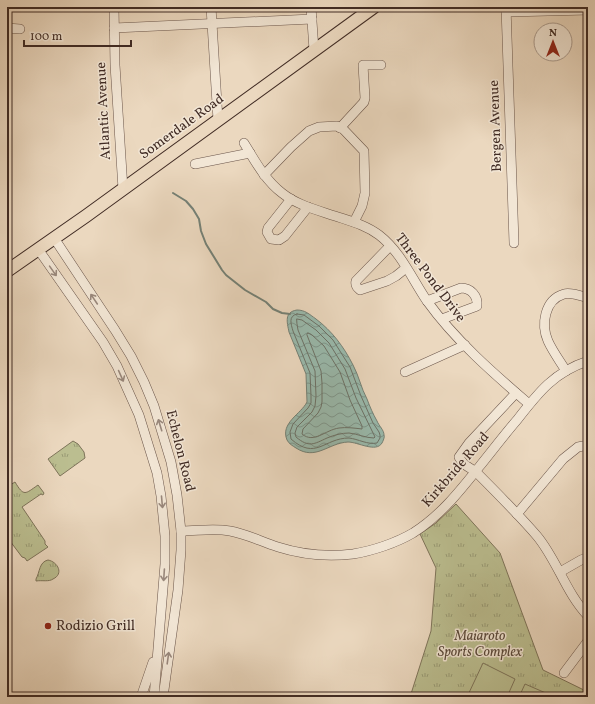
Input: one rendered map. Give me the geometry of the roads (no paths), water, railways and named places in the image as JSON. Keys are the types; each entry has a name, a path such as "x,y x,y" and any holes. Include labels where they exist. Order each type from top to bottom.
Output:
{"main road":[{"name":"Somerdale Road","path":"7,271 86,216 374,7"}],"street":[{"name":"Atlantic Avenue","path":"114,7 115,65 123,189"},
{"path":"211,7 218,120"},
{"path":"311,7 314,50"},
{"path":"506,9 588,10"},
{"name":"Bergen Avenue","path":"506,9 514,243"},
{"path":"114,28 312,19"},
{"path":"7,28 20,29"},
{"path":"340,128 364,102 363,65 381,65"},
{"path":"264,175 309,131 319,127 328,126 337,126 344,129 364,151 365,193 362,206 354,222"},
{"name":"Three Pond Drive","path":"244,143 264,175 283,194 308,207 354,222 375,232 386,241 397,254 427,301 442,319 465,345 529,404"},
{"path":"194,164 250,153"},
{"path":"291,199 268,228 267,232 271,238 279,240 285,236 308,207"},
{"name":"Echelon Road","path":"54,238 131,356 154,406 171,462 177,495 181,531 181,550 178,590 163,697"},
{"path":"390,246 356,281 356,287 360,290 387,281 406,268"},
{"name":"Echelon Road","path":"38,249 103,342 117,366 139,415 157,473 165,536 165,564 154,697"},
{"path":"427,301 461,288 464,288 475,295 477,306 442,319"},
{"path":"566,371 548,342 545,325 547,309 551,302 564,294 588,298"},
{"path":"405,372 465,345"},
{"name":"Kirkbride Road","path":"181,531 212,529 230,531 288,550 313,555 339,555 369,551 389,544 412,534 441,511 457,494 529,404 549,383 566,371 588,361"},
{"path":"516,393 469,443 459,457 462,464 475,472 537,536 548,551 574,597 588,616"},
{"path":"517,514 563,459 578,447 588,444"},
{"path":"560,572 588,557"},
{"path":"564,673 588,641"},
{"path":"141,697 158,650"}],"water":[{"path":"297,310 307,313 322,324 346,352 355,369 373,413 383,431 384,438 379,446 371,447 348,442 310,453 303,452 291,445 287,440 286,429 292,419 307,402 306,374 289,332 287,318 290,313"}],"waterway":[{"path":"173,193 186,201 193,209 199,219 201,231 206,244 226,275 245,290 266,302 273,309 282,313 290,314"}],"place":[{"name":"Rodizio Grill","path":"48,626"}],"park label":[{"name":"Maiaroto Sports Complex","path":"480,644"}]}
